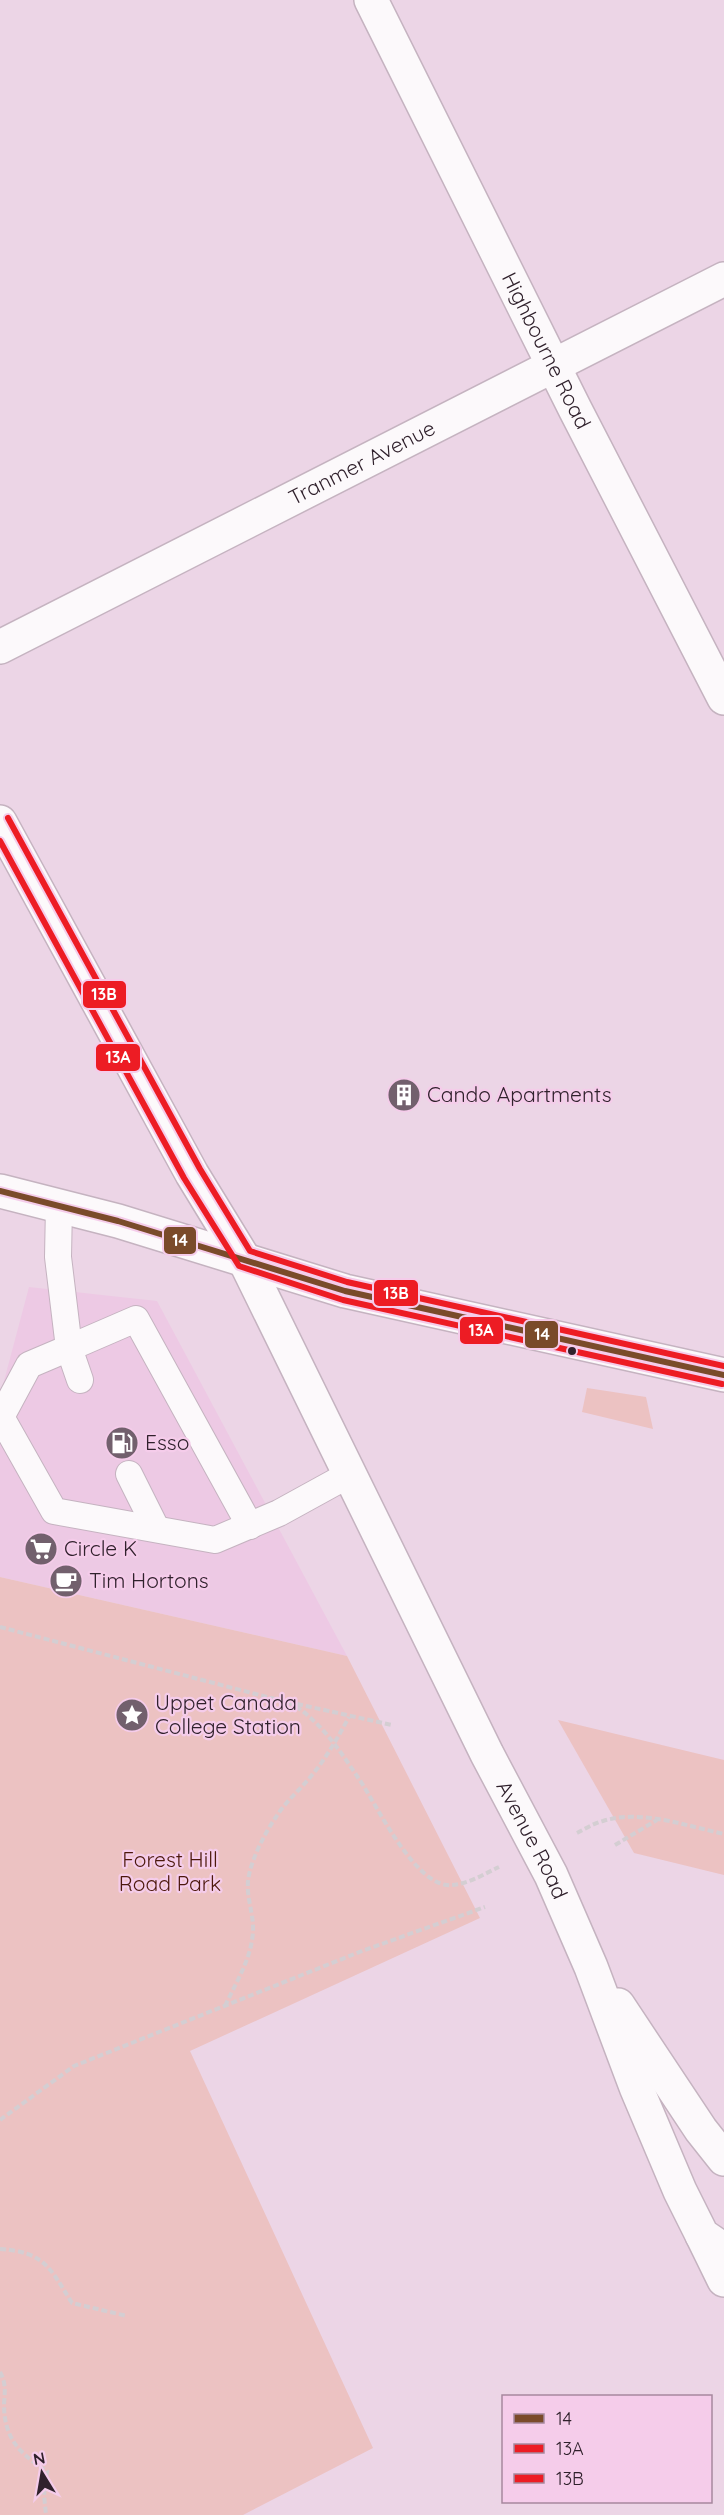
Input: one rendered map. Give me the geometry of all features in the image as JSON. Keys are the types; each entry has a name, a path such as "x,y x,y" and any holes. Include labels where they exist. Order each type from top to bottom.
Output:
{"street":[{"name":"Highbourne Road","path":"371,0 553,365 724,698"},
{"name":"Tranmer Avenue","path":"0,647 724,279"},
{"name":"Avenue Road","path":"0,822 192,1174 244,1259 487,1754 538,1850 591,1967 636,2087 680,2191 713,2242 724,2280"},
{"path":"0,1191 118,1221 345,1291 724,1375"},
{"name":"Avenue Road","path":"591,1967 702,2130 724,2175"},
{"path":"702,2130 724,2159"}],"lane":[{"path":"59,1206 58,1257 69,1348 80,1380"},
{"path":"250,1526 136,1319 29,1365 1,1417 54,1511 215,1540 250,1526 279,1513 350,1474"},
{"path":"129,1474 156,1528"}],"path":[{"path":"0,1627 288,1702 392,1725"},
{"path":"288,1702 309,1716 334,1744 415,1865 432,1881 451,1886 476,1877"},
{"path":"225,2006 247,1961 252,1940 253,1924 248,1896 249,1875 259,1850 276,1816 312,1775 334,1744 349,1717"},
{"path":"591,1826 603,1821 628,1817 658,1820 724,1834"},
{"path":"615,1845 658,1820"},
{"path":"0,2121 75,2066 362,1951 485,1907"},
{"path":"0,2249 20,2250 48,2265 72,2303 127,2316"},
{"path":"0,2372 5,2380 4,2416 12,2442 26,2457 47,2471 44,2495 46,2515"}],"shaded area":[{"path":"29,1287 157,1301 347,1656 0,1577 0,1396"}],"green space":[{"path":"587,1388 646,1397 653,1429 582,1412"},
{"name":"Forest Hill Road Park","path":"0,1577 347,1656 480,1918 190,2051 373,2448 243,2515 0,2515"},
{"path":"558,1720 724,1760 724,1875 634,1853"}],"transit line":[{"name":"13B","path":"8,818 200,1169 250,1251 347,1282 724,1366"},
{"name":"13A","path":"0,841 184,1178 239,1266 343,1300 722,1384"},
{"name":"14","path":"0,1191 118,1221 345,1291 724,1375"}],"place":[{"name":"Cando Apartments","path":"404,1095"},
{"name":"Esso","path":"122,1443"},
{"name":"Circle K","path":"41,1549"},
{"name":"Tim Hortons","path":"66,1581"},
{"name":"Uppet Canada College Station","path":"132,1715"}]}
